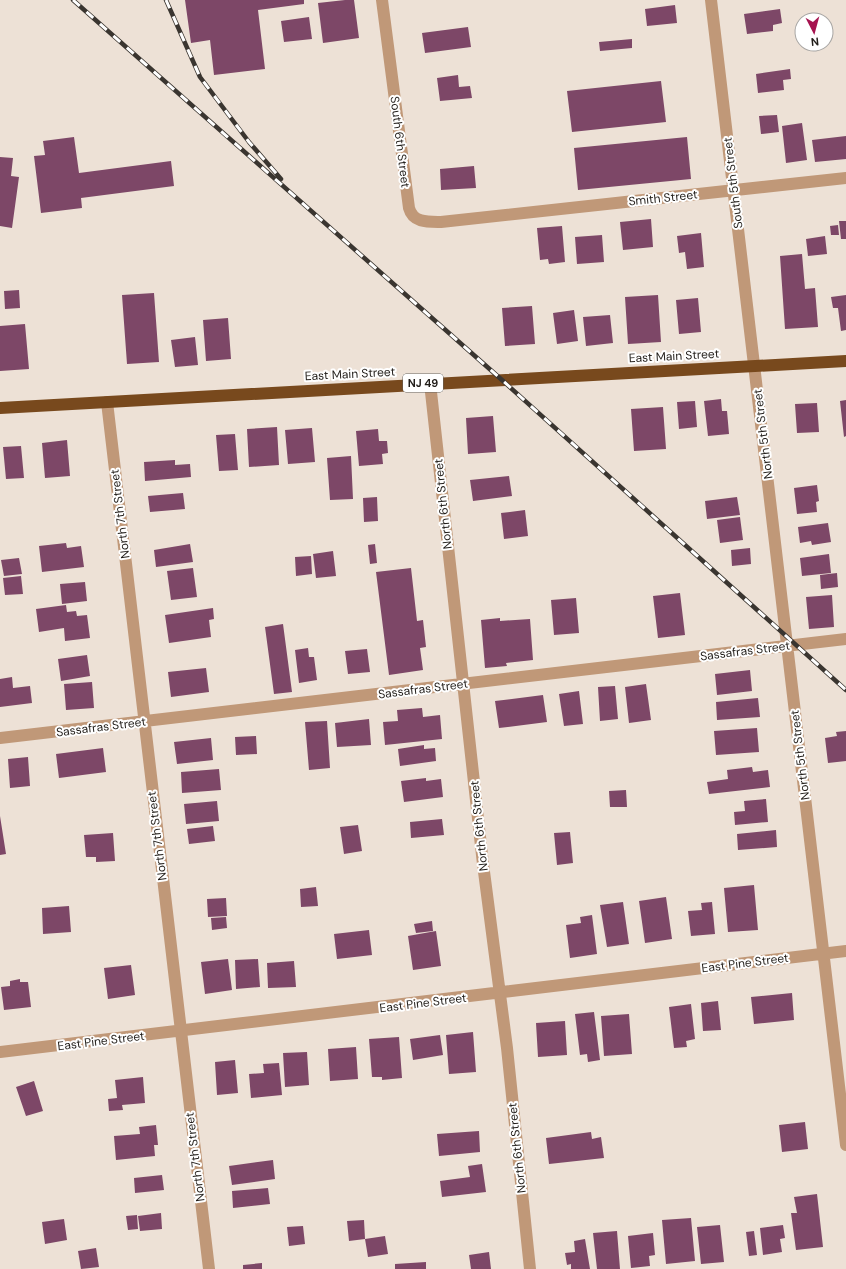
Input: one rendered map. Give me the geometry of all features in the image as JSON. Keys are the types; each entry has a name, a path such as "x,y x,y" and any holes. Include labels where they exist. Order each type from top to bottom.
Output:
{"highway":[{"name":"East Main Street","path":"0,408 846,361"}],"street":[{"name":"South 6th Street","path":"382,0 411,214 414,218 427,222 480,218"},
{"name":"South 5th Street","path":"711,0 755,366"},
{"name":"Smith Street","path":"480,218 846,178"},
{"name":"North 5th Street","path":"755,366 846,1145"},
{"name":"North 6th Street","path":"430,383 530,1269"},
{"name":"North 7th Street","path":"107,402 208,1269"},
{"name":"Sassafras Street","path":"0,738 846,639"},
{"name":"East Pine Street","path":"0,1052 500,994 846,951"}],"building":[{"path":"185,0 304,0 304,4 258,10 265,69 214,75 210,40 191,43"},
{"path":"354,0 359,38 323,43 318,3"},
{"path":"675,5 677,23 647,26 645,9"},
{"path":"780,9 782,23 773,25 773,31 747,34 744,14"},
{"path":"309,17 312,39 284,42 281,21"},
{"path":"468,27 471,47 425,53 422,33"},
{"path":"632,39 632,48 600,51 599,42"},
{"path":"790,69 791,79 783,80 784,90 758,93 756,74"},
{"path":"458,75 459,87 470,86 472,98 440,101 437,78"},
{"path":"661,81 666,122 572,132 567,91"},
{"path":"777,115 779,132 761,134 759,116"},
{"path":"802,123 807,160 786,163 782,126"},
{"path":"846,136 846,159 815,162 812,140"},
{"path":"74,137 79,173 171,161 174,186 81,198 82,208 41,213 34,156 45,155 43,141"},
{"path":"687,137 691,179 578,190 574,148"},
{"path":"0,157 13,158 11,176 19,177 12,228 0,226"},
{"path":"474,166 476,188 441,190 440,169"},
{"path":"651,219 653,247 623,250 620,222"},
{"path":"839,221 846,221 846,239 841,239"},
{"path":"838,225 839,235 831,235 830,226"},
{"path":"562,226 565,262 549,264 548,259 540,260 537,228"},
{"path":"701,233 704,267 687,269 685,252 679,253 677,236"},
{"path":"602,235 604,262 577,264 575,237"},
{"path":"825,236 827,254 808,256 806,239"},
{"path":"802,254 805,289 815,288 818,327 785,329 780,256"},
{"path":"19,290 20,308 5,309 4,291"},
{"path":"154,293 159,362 127,364 122,295"},
{"path":"658,295 661,342 628,344 625,297"},
{"path":"846,295 846,330 841,331 838,308 833,308 831,297"},
{"path":"698,298 701,332 679,334 676,300"},
{"path":"532,306 535,344 505,346 502,308"},
{"path":"574,310 578,341 557,344 553,313"},
{"path":"610,315 613,343 586,346 583,317"},
{"path":"228,318 231,359 206,361 203,320"},
{"path":"25,324 29,369 0,371 0,326"},
{"path":"195,337 198,365 175,367 171,340"},
{"path":"721,399 722,411 727,411 729,434 708,436 704,401"},
{"path":"846,400 846,436 844,437 840,401"},
{"path":"695,401 697,427 679,429 677,402"},
{"path":"817,403 819,432 797,433 795,404"},
{"path":"663,407 666,449 634,451 631,409"},
{"path":"493,416 496,452 468,454 466,418"},
{"path":"277,427 279,465 249,467 247,429"},
{"path":"312,428 315,462 288,464 285,430"},
{"path":"378,429 379,441 387,441 388,453 382,454 383,464 359,466 356,431"},
{"path":"235,434 238,470 219,471 216,435"},
{"path":"67,440 70,476 45,478 42,443"},
{"path":"21,446 24,478 6,479 3,447"},
{"path":"351,456 353,499 330,500 327,458"},
{"path":"175,460 175,465 190,464 191,477 145,481 144,462"},
{"path":"509,476 512,496 473,501 470,480"},
{"path":"817,485 819,501 816,502 817,512 797,514 794,488"},
{"path":"183,493 185,509 150,512 148,496"},
{"path":"377,497 378,521 364,522 363,498"},
{"path":"737,497 740,515 707,519 705,501"},
{"path":"525,510 528,536 504,539 501,513"},
{"path":"740,517 743,540 720,543 717,520"},
{"path":"828,523 831,542 812,545 811,541 800,543 798,527"},
{"path":"66,543 67,548 81,546 84,567 42,572 39,546"},
{"path":"190,544 193,562 156,567 154,550"},
{"path":"375,544 377,563 370,564 368,545"},
{"path":"750,548 751,564 732,566 731,550"},
{"path":"333,551 336,576 316,578 313,554"},
{"path":"829,554 831,573 802,576 800,558"},
{"path":"311,556 312,574 296,576 295,557"},
{"path":"19,558 22,574 4,576 1,560"},
{"path":"193,568 197,597 171,600 167,571"},
{"path":"411,568 417,621 423,620 426,647 420,648 423,670 389,675 376,572"},
{"path":"837,573 838,587 821,589 820,575"},
{"path":"21,576 23,594 5,595 3,578"},
{"path":"85,582 87,601 62,604 60,584"},
{"path":"680,593 685,635 658,638 653,596"},
{"path":"832,595 834,627 809,629 806,597"},
{"path":"576,598 579,633 554,635 551,600"},
{"path":"66,605 67,612 76,611 77,616 87,615 90,638 65,641 64,628 39,632 36,609"},
{"path":"213,608 214,619 209,620 211,637 169,643 165,615"},
{"path":"500,618 500,621 530,619 533,660 506,663 507,666 485,668 481,620"},
{"path":"283,624 292,692 274,694 265,627"},
{"path":"308,648 309,657 314,657 317,680 299,683 295,650"},
{"path":"367,649 370,672 348,674 345,651"},
{"path":"87,655 90,676 61,681 58,659"},
{"path":"206,668 209,692 171,697 168,672"},
{"path":"750,670 752,691 717,695 715,674"},
{"path":"12,677 13,688 30,686 32,703 0,707 0,679"},
{"path":"92,682 94,708 66,710 64,684"},
{"path":"646,684 651,720 629,723 625,687"},
{"path":"615,686 618,719 600,721 598,687"},
{"path":"579,691 583,724 564,726 559,694"},
{"path":"543,695 547,722 499,728 495,701"},
{"path":"758,698 760,717 717,720 716,702"},
{"path":"422,708 423,717 440,715 442,739 385,745 383,722 398,721 397,710"},
{"path":"369,719 371,745 337,747 335,723"},
{"path":"327,721 330,768 309,770 305,722"},
{"path":"757,728 759,752 716,755 714,731"},
{"path":"846,731 846,761 828,763 825,738 837,736 836,732"},
{"path":"256,736 257,754 236,755 235,737"},
{"path":"211,738 213,760 177,764 174,742"},
{"path":"424,745 424,749 435,748 436,761 400,766 398,749"},
{"path":"103,748 106,772 59,778 56,754"},
{"path":"28,757 30,786 10,788 8,759"},
{"path":"752,767 753,772 768,770 770,787 709,794 707,782 728,779 727,770"},
{"path":"219,769 221,790 182,793 181,772"},
{"path":"426,778 426,781 441,779 443,797 404,802 401,781"},
{"path":"626,790 627,807 610,807 609,791"},
{"path":"766,799 768,822 735,825 734,812 745,811 744,801"},
{"path":"217,801 219,821 186,824 184,804"},
{"path":"0,816 6,854 0,855"},
{"path":"442,819 444,835 411,838 410,822"},
{"path":"358,825 362,851 344,854 340,827"},
{"path":"213,826 215,841 189,844 187,829"},
{"path":"776,830 777,847 738,850 737,834"},
{"path":"570,832 573,863 557,865 554,833"},
{"path":"113,833 115,861 96,862 96,857 86,857 84,835"},
{"path":"754,885 758,930 728,932 724,888"},
{"path":"316,887 318,906 301,907 300,889"},
{"path":"666,897 672,939 645,943 639,901"},
{"path":"226,898 227,916 208,917 207,899"},
{"path":"623,902 629,944 607,947 600,905"},
{"path":"712,902 715,934 691,936 688,911 702,910 701,903"},
{"path":"69,906 71,932 43,934 42,908"},
{"path":"592,915 597,954 570,958 566,925 581,923 580,917"},
{"path":"226,917 227,928 212,930 211,918"},
{"path":"432,921 433,931 416,933 414,924"},
{"path":"369,930 372,955 337,959 334,934"},
{"path":"436,931 441,966 413,970 408,936"},
{"path":"228,959 232,990 205,994 201,962"},
{"path":"258,959 260,987 236,989 235,960"},
{"path":"294,961 296,987 268,988 267,963"},
{"path":"131,965 135,995 108,999 104,968"},
{"path":"20,979 20,982 28,982 31,1007 4,1010 1,987 10,986 10,981"},
{"path":"792,993 794,1020 754,1024 751,997"},
{"path":"718,1001 721,1030 703,1031 701,1003"},
{"path":"691,1004 695,1039 686,1041 687,1047 674,1048 669,1007"},
{"path":"594,1012 600,1060 588,1062 587,1054 580,1055 575,1014"},
{"path":"629,1014 632,1054 604,1056 601,1016"},
{"path":"565,1021 567,1055 538,1057 536,1023"},
{"path":"473,1032 476,1072 449,1074 446,1035"},
{"path":"440,1035 443,1055 413,1060 410,1039"},
{"path":"399,1037 402,1078 382,1080 382,1077 372,1077 369,1039"},
{"path":"356,1047 358,1079 330,1081 328,1049"},
{"path":"307,1052 309,1085 285,1087 283,1053"},
{"path":"235,1060 238,1093 217,1095 215,1062"},
{"path":"279,1063 282,1095 251,1098 249,1074 264,1073 263,1064"},
{"path":"143,1077 145,1103 122,1105 123,1110 109,1111 108,1099 117,1098 115,1080"},
{"path":"34,1081 43,1111 26,1116 16,1087"},
{"path":"805,1122 808,1149 782,1152 779,1125"},
{"path":"156,1125 158,1145 154,1145 155,1156 116,1160 114,1136 140,1134 139,1127"},
{"path":"479,1131 480,1152 439,1156 437,1134"},
{"path":"591,1132 592,1139 601,1137 604,1158 549,1164 546,1138"},
{"path":"273,1160 275,1179 232,1185 229,1166"},
{"path":"482,1164 486,1192 442,1197 440,1181 470,1177 468,1166"},
{"path":"162,1175 164,1190 135,1193 134,1178"},
{"path":"268,1188 270,1204 233,1208 232,1191"},
{"path":"817,1194 823,1247 796,1250 791,1213 797,1213 794,1197"},
{"path":"161,1213 162,1229 140,1231 138,1216"},
{"path":"137,1215 138,1229 128,1230 126,1216"},
{"path":"691,1218 695,1261 666,1264 662,1220"},
{"path":"64,1219 67,1240 45,1244 42,1222"},
{"path":"364,1220 365,1239 349,1241 347,1221"},
{"path":"720,1225 724,1262 701,1264 697,1227"},
{"path":"783,1225 785,1238 780,1239 782,1252 763,1255 760,1228"},
{"path":"303,1226 305,1244 289,1246 287,1227"},
{"path":"617,1231 620,1269 597,1269 593,1233"},
{"path":"754,1231 757,1255 749,1256 746,1232"},
{"path":"653,1233 655,1255 649,1256 650,1266 631,1268 628,1236"},
{"path":"385,1236 388,1254 368,1257 365,1239"},
{"path":"585,1239 590,1269 571,1269 571,1264 567,1265 565,1253 575,1252 574,1241"},
{"path":"96,1248 99,1267 81,1269 78,1251"},
{"path":"489,1252 491,1269 471,1269 469,1255"},
{"path":"426,1262 426,1269 395,1269 395,1264"},
{"path":"262,1263 262,1269 243,1269 243,1265"}],"railway":[{"path":"73,0 502,380 846,690"},
{"path":"166,0 200,77 249,142 281,179"}]}
